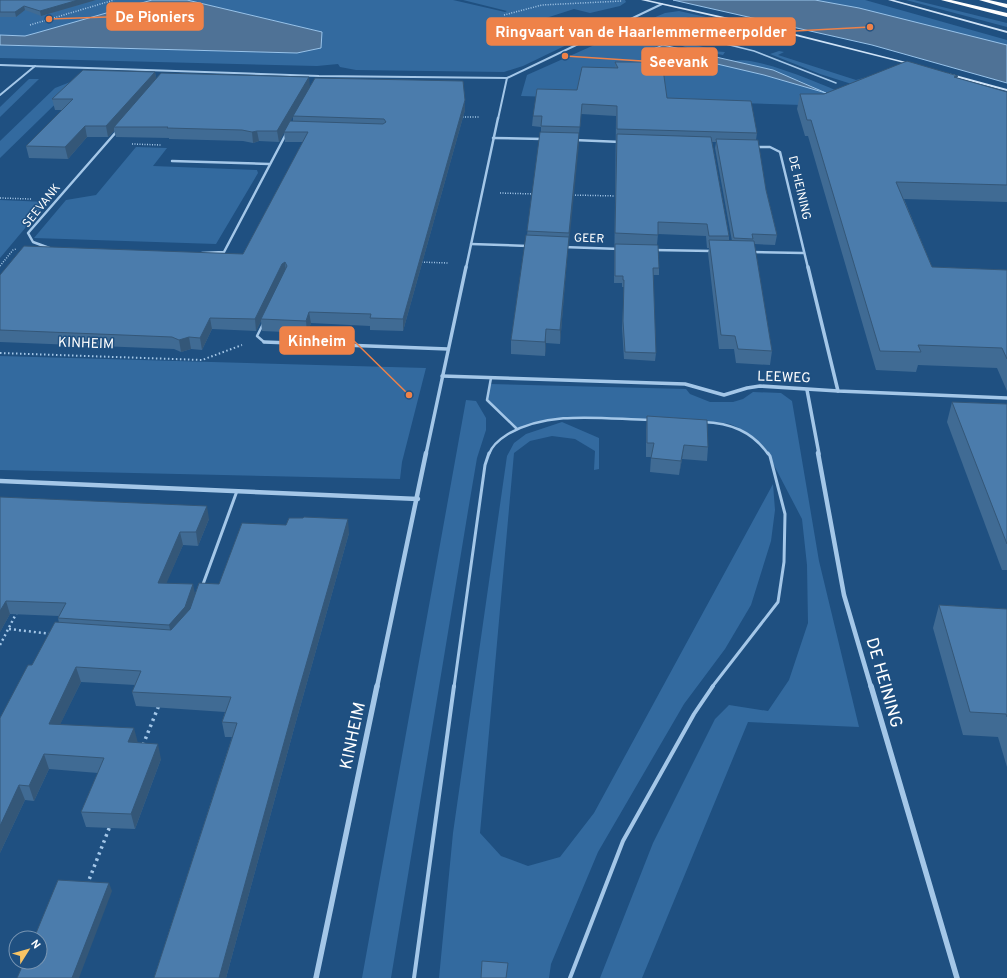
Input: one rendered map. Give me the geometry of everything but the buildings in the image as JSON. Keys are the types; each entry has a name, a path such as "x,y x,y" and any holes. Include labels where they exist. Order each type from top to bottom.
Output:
{"highway":[{"path":"944,0 1007,15"},
{"path":"982,0 1007,6"}],"street":[{"path":"643,0 756,25 920,66"},
{"path":"890,0 1007,32"},
{"path":"0,66 319,76 507,78 662,4"},
{"path":"0,95 35,66"},
{"path":"166,76 170,71"},
{"path":"943,72 1007,90"},
{"path":"315,82 319,76"},
{"name":"KINHEIM","path":"316,978 418,499 442,376 507,78"},
{"name":"SEEVANK","path":"59,249 33,242 28,233 122,126"},
{"path":"201,253 224,252 289,128"},
{"path":"493,138 548,140"},
{"path":"572,140 626,142"},
{"name":"DE HEINING","path":"749,146 770,147 780,152 803,253 838,391"},
{"path":"172,160 269,164"},
{"path":"471,244 534,246"},
{"name":"GEER","path":"557,247 628,249"},
{"path":"652,250 715,251"},
{"path":"746,252 803,253"},
{"path":"264,342 448,348"},
{"name":"LEEWEG","path":"442,376 685,384 724,395 747,388 760,386 807,390 1007,398"},
{"name":"DE HEINING","path":"807,390 844,595 957,978"},
{"path":"0,481 418,499"}],"lane":[{"path":"628,20 754,51 836,83"},
{"path":"264,323 257,336 264,342"},
{"path":"491,378 487,400 517,429"},
{"path":"414,978 485,465 491,448 503,437 517,429 549,419 656,420"},
{"path":"570,978 623,842 694,714 778,602 784,562 785,514 770,456 765,448 755,438 739,428 730,424 702,422"},
{"path":"200,593 238,491"}],"path":[{"path":"30,25 114,0"},
{"path":"504,16 542,5 625,1"},
{"path":"458,117 498,118"},
{"path":"107,143 177,146 172,160"},
{"path":"482,192 536,194"},
{"path":"567,195 621,196"},
{"path":"0,198 58,199"},
{"path":"419,262 467,264"},
{"name":"KINHEIM","path":"0,353 202,360 244,344 264,342"},
{"path":"0,646 19,609"},
{"path":"9,629 57,634"},
{"path":"140,752 161,701"},
{"path":"85,890 111,825"}],"shaded area":[{"path":"0,0 158,0 34,38 0,37"},
{"path":"152,0 187,0 322,32 321,48 297,53 0,45 0,35 25,36"},
{"path":"187,0 453,0 505,12 507,11 463,0 625,0 626,2 620,6 590,13 574,9 546,18 573,26 591,20 608,25 523,66 504,72 356,70 340,67 338,64 317,66 0,58 0,45 297,53 321,48 322,32"},
{"path":"673,0 815,0 859,8 1007,45 1007,83 872,45"},
{"path":"815,0 865,0 1007,40 1007,45 859,8"},
{"path":"906,0 914,0 1007,23 1007,27"},
{"path":"679,11 706,17 688,17 667,26 646,21 665,13"},
{"path":"637,26 656,31 652,34 707,48 711,51 725,52 723,55 690,49 670,41 659,41 665,44 656,47 823,92 800,81 734,61 744,60 758,62 790,72 845,94 802,105 521,96 527,75"},
{"path":"663,45 773,70 826,93 764,75 653,49"},
{"path":"779,51 784,52 778,55 856,80 870,76 880,79 858,86 820,74 770,54"},
{"path":"83,77 0,158 0,141 55,88"},
{"path":"29,79 39,79 0,117 0,107"},
{"path":"136,147 167,148 153,166 257,170 258,173 216,244 34,238 66,200 96,195"},
{"path":"0,200 47,202 0,258"},
{"path":"0,356 426,368 402,462 400,479 0,470"},
{"path":"490,384 686,389 690,394 710,402 733,402 743,399 753,392 781,393 792,401 819,561 859,727 748,722 642,978 600,978 653,843 715,719 729,705 768,711 789,680 808,623 807,565 802,519 765,448 755,438 730,424 717,422 565,418 549,419 517,429 487,400"},
{"path":"466,400 476,401 486,418 486,430 477,458 391,978 362,978"},
{"path":"562,422 599,438 599,469 594,470 595,451 575,439 552,436 530,441 514,453 480,833 501,856 528,866 560,857 594,813 773,484 775,510 771,541 751,605 725,649 684,704 598,852 551,964 549,978 439,978 453,833 507,456 514,443 526,434"}],"place":[{"name":"De Pioniers","path":"49,19"},
{"name":"Ringvaart van de Haarlemmermeerpolder","path":"870,27"},
{"name":"Seevank","path":"565,56"},
{"name":"Kinheim","path":"409,395"}]}
